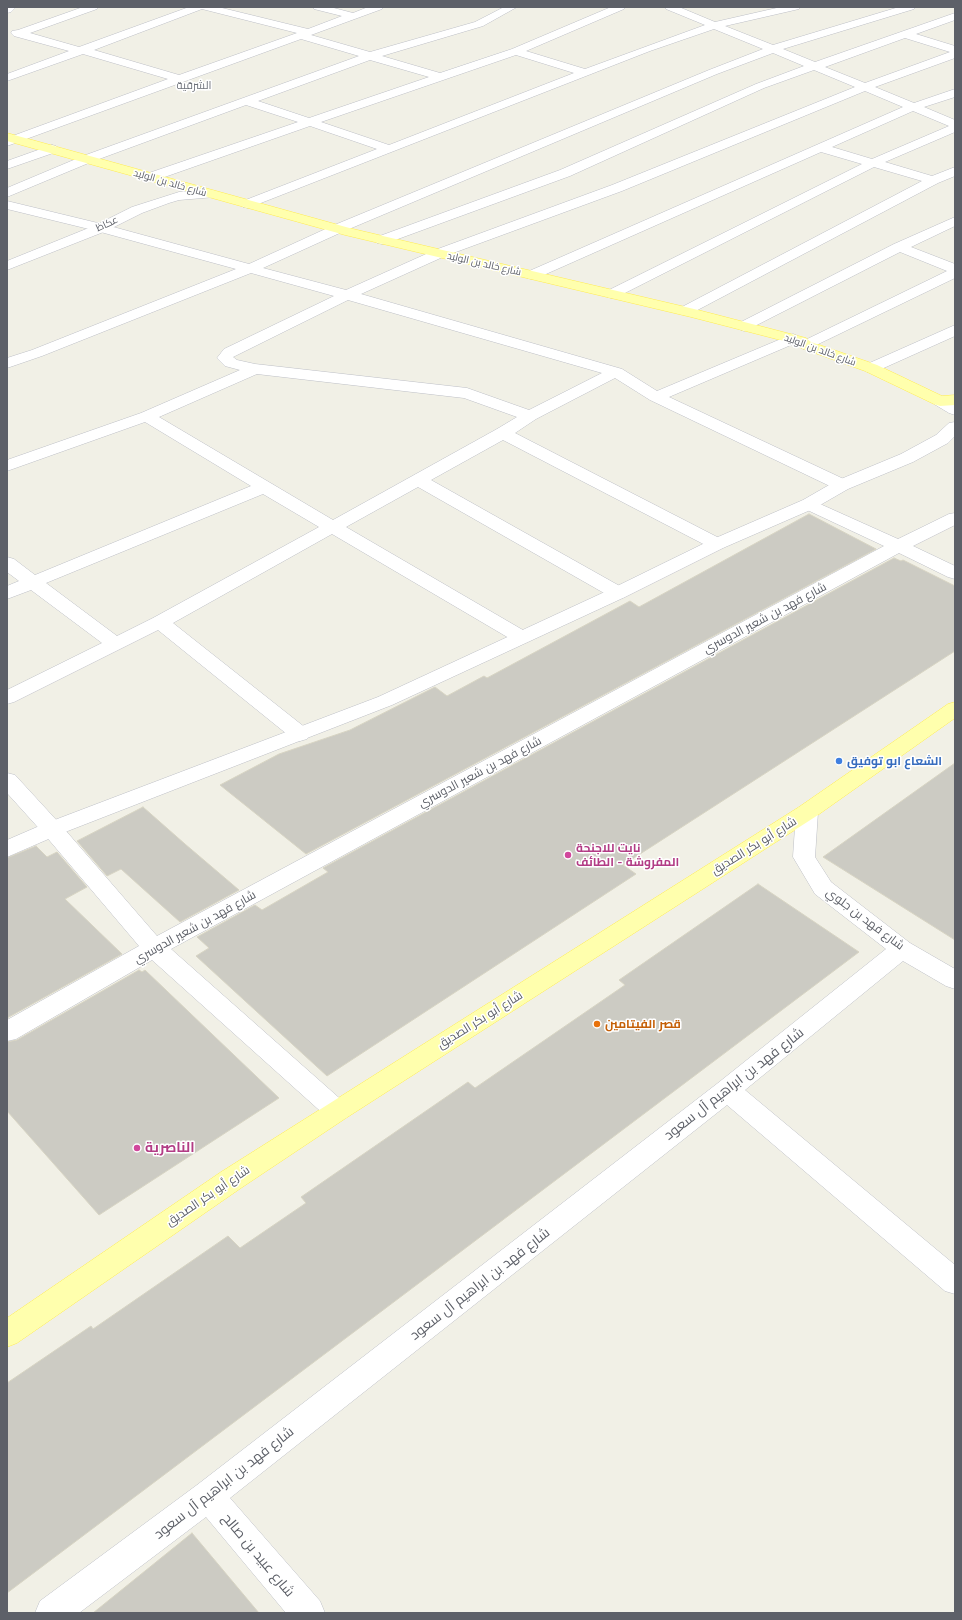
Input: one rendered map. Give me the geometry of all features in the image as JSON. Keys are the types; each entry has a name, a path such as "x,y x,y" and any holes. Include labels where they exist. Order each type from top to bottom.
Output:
{"main road":[{"name":"شارع خالد بن الوليد","path":"10,139 52,149 337,229 744,326 800,342 871,368 948,400"},
{"name":"شارع أبو بكر الصديق","path":"7,1334 231,1180 337,1110 807,812 955,708"}],"street":[{"path":"7,10 11,7"},
{"path":"12,32 93,7"},
{"path":"7,78 199,7"},
{"path":"205,7 304,34 440,77"},
{"path":"318,7 353,16"},
{"path":"10,139 378,7"},
{"path":"7,193 87,159 370,56 479,24 512,7"},
{"path":"151,177 516,51 617,7"},
{"path":"670,7 955,124"},
{"path":"682,12 702,7"},
{"path":"248,204 586,73 715,25 795,7"},
{"path":"7,362 37,354 249,269 337,229 774,49 910,7"},
{"path":"382,240 566,173 760,86 905,34 952,19"},
{"path":"12,32 82,50 179,79"},
{"path":"905,34 955,50"},
{"path":"516,51 586,73"},
{"path":"530,416 467,393 255,369 230,363 225,358 230,352 347,295 440,253 617,188 865,87 955,54"},
{"path":"532,275 913,107 955,93"},
{"path":"246,101 389,149"},
{"path":"612,294 873,163 955,128"},
{"path":"820,148 933,180"},
{"path":"7,166 52,149"},
{"path":"686,311 933,180 955,171"},
{"name":"عكاظ","path":"7,266 100,228 137,210 164,200 179,196 210,194"},
{"path":"7,205 100,228 347,295 616,372 656,397 842,485"},
{"path":"744,326 899,247 955,221"},
{"path":"899,247 955,268"},
{"path":"656,397 800,342 955,272"},
{"path":"871,368 955,330"},
{"path":"7,466 147,416 255,369"},
{"path":"7,698 160,622 419,480 503,433 530,416 616,372"},
{"path":"948,400 955,410"},
{"path":"147,416 264,487 521,637"},
{"path":"7,849 52,829 385,701 618,593 717,544 809,504 842,485 907,458 942,439 955,426"},
{"path":"503,433 717,544"},
{"path":"419,480 618,593"},
{"path":"7,593 264,487"},
{"path":"809,504 897,547 955,573"},
{"name":"شارع فهد بن شعير الدوسري","path":"7,1032 154,948 897,547 955,518"},
{"path":"7,563 116,644"},
{"path":"160,622 300,734"},
{"path":"7,780 52,829 154,948 337,1110"},
{"name":"شارع فهد بن جلوي","path":"807,812 804,857 823,888 902,949 955,980"},
{"name":"شارع فهد بن ابراهيم آل سعود","path":"52,1613 208,1496 727,1090 902,949"},
{"path":"727,1090 955,1282"},
{"name":"شارع عبيد بن صالح","path":"208,1496 308,1613"}],"building":[{"path":"809,514 876,549 306,854 220,785 279,754 350,730 435,687 447,696 484,676 487,678 630,601 639,607"},
{"path":"894,558 901,561 903,560 955,586 955,651 623,865 636,874 327,1076 196,956 209,948 197,937 255,905 262,910 328,872 323,868"},
{"path":"955,763 955,940 823,857"},
{"path":"143,807 239,890 180,922 121,869 107,876 77,841"},
{"path":"36,846 47,857 57,852 87,887 65,899 122,954 7,1018 7,858"},
{"path":"758,884 859,952 7,1593 7,1383 91,1326 93,1329 228,1236 240,1248 306,1203 301,1197 468,1082 475,1088 625,985 619,980"},
{"path":"139,970 142,972 145,970 279,1098 99,1215 7,1111 7,1042 17,1040"},
{"path":"192,1533 259,1613 93,1613"}],"place":[{"name":"الشعاع ابو توفيق","path":"839,761"},
{"name":"نايت للاجنحة المفروشة - الطائف","path":"568,855"},
{"name":"قصر الفيتامين","path":"597,1024"},
{"name":"الناصرية","path":"137,1148"}],"district":[{"name":"الشرقية","path":"194,86"}]}
